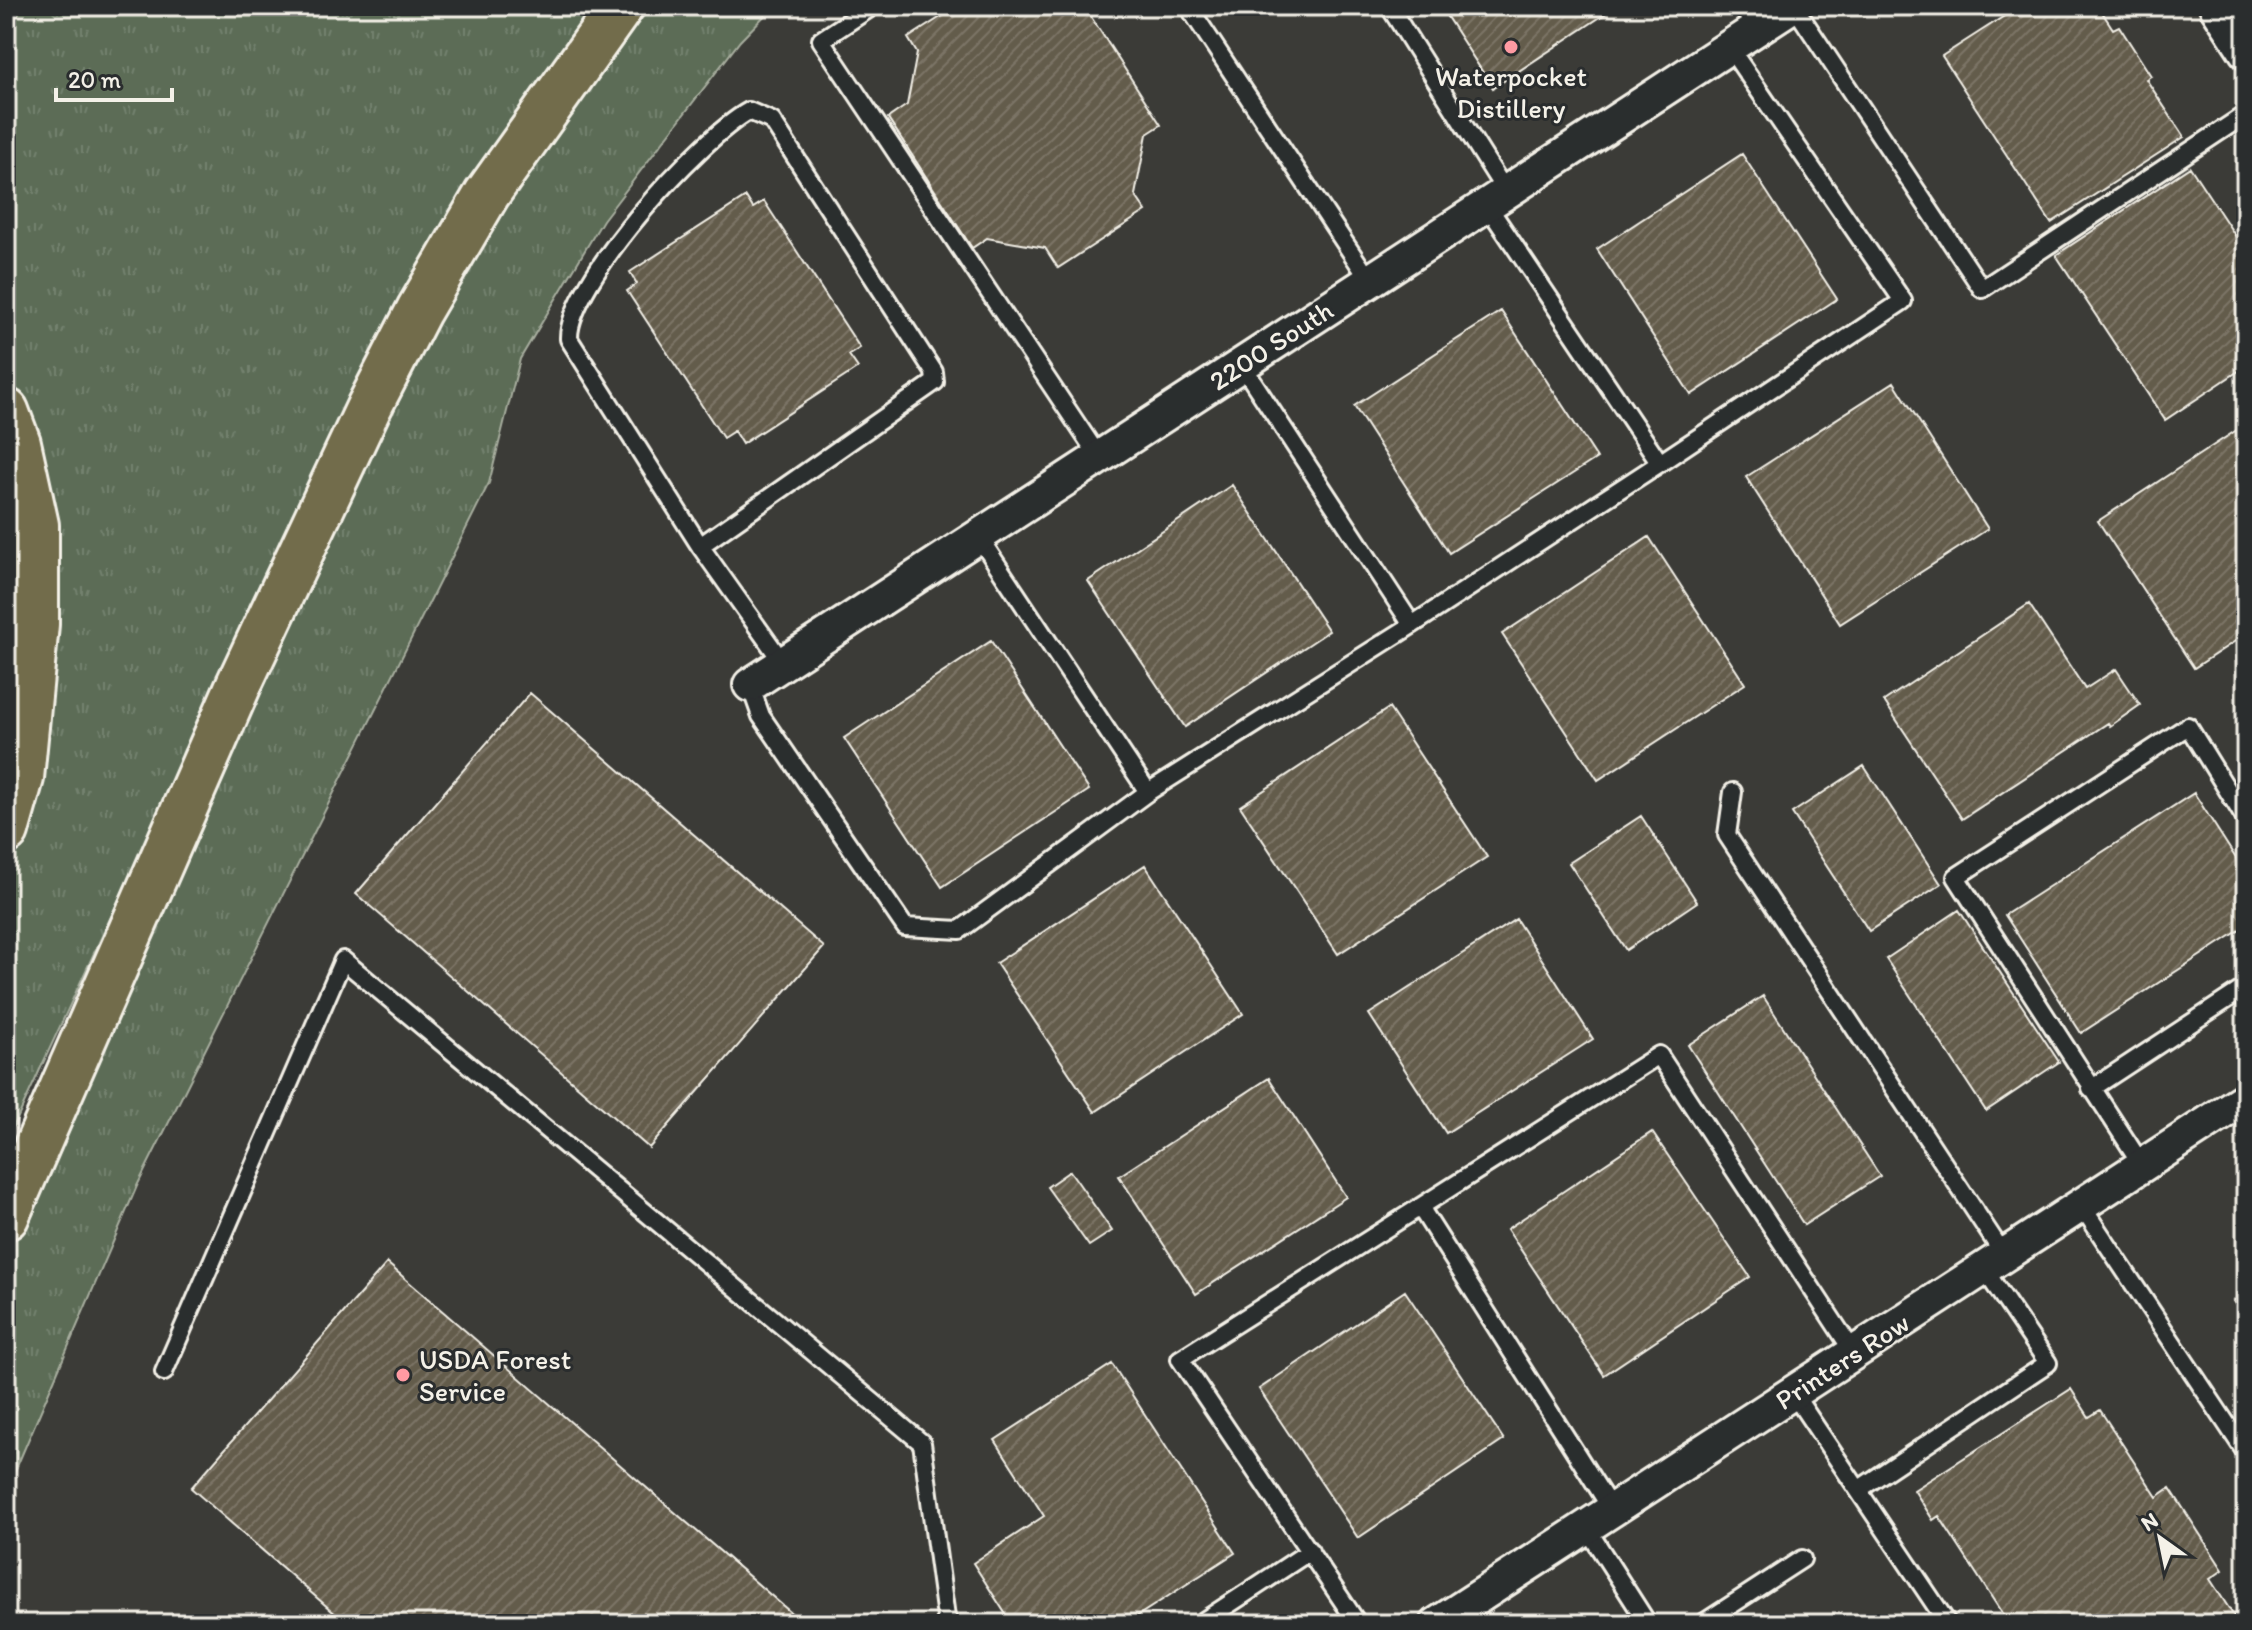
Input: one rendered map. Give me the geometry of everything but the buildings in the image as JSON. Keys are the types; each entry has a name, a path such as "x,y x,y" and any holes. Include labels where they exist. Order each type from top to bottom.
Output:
{"highway":[{"path":"6,1217 239,684 376,393 419,310 487,194 621,6"},
{"path":"6,411 18,443 36,525 36,624 26,732 21,778 6,831"}],"street":[{"name":"2200 South","path":"750,685 1729,47 1749,17 1793,6"},
{"path":"2216,6 2246,52"},
{"name":"Printers Row","path":"1437,1624 2246,1098"}],"lane":[{"path":"873,6 821,40 1099,457"},
{"path":"1188,6 1370,281"},
{"path":"1389,6 1496,198 1660,463"},
{"path":"1793,6 1982,289 2246,114"},
{"path":"750,685 761,716 905,927 960,930 1148,792 1412,625 1903,301 1729,47"},
{"path":"700,546 935,382 934,372 772,121 749,111 728,124 678,171 615,245 568,323 569,339 575,353 700,546 783,663"},
{"path":"1242,365 1412,625"},
{"path":"978,536 1148,792"},
{"path":"2142,1165 1956,877 2188,726 2246,820"},
{"path":"1733,792 1727,835 1994,1262 2048,1363 1858,1490"},
{"path":"164,1372 343,960 922,1443 946,1617 951,1624"},
{"path":"2091,1089 2246,987"},
{"path":"1358,1624 1180,1359 1659,1055 1854,1353"},
{"path":"2081,1205 2246,1453"},
{"path":"1420,1207 1599,1519 1648,1624"},
{"path":"1793,1393 1948,1624"},
{"path":"1199,1624 1310,1551"},
{"path":"1702,1624 1802,1559"}],"green space":[{"path":"6,6 596,6 541,78 442,225 372,353 6,1143 6,873 30,777 23,430 6,389"},
{"path":"652,6 774,6 740,41 603,220 520,359 489,483 137,1186 6,1492 6,1246 407,376 500,214 615,51"}],"place":[{"name":"Waterpocket Distillery","path":"1511,47"},
{"name":"USDA Forest Service","path":"403,1375"}]}
